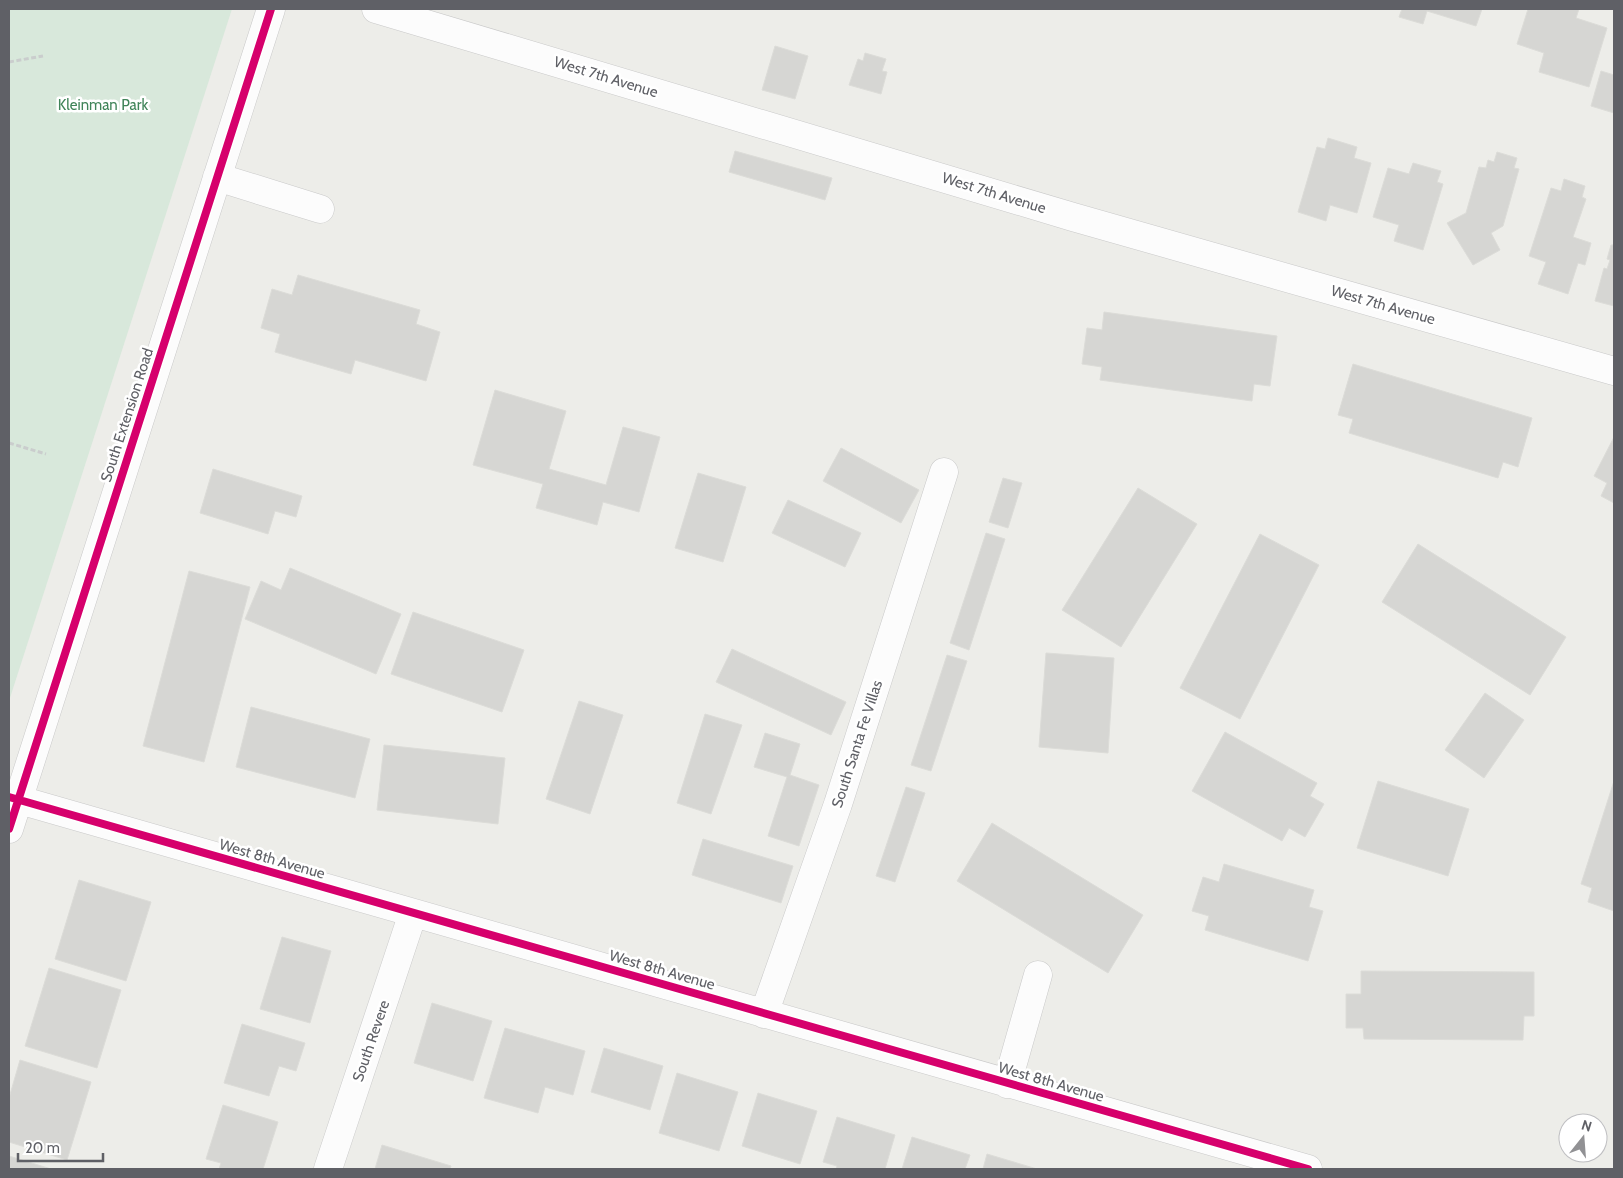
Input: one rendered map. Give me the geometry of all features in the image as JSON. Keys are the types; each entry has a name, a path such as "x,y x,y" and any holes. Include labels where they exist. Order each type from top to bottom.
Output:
{"street":[{"name":"South Extension Road","path":"9,829 14,798 271,9"},
{"name":"West 7th Avenue","path":"376,9 1073,217 1614,372"},
{"path":"217,177 320,209"},
{"name":"South Santa Fe Villas","path":"764,1014 838,804 944,472"},
{"name":"West 8th Avenue","path":"14,798 1308,1169"},
{"name":"South Revere","path":"328,1169 414,913"},
{"path":"1007,1084 1038,975"}],"path":[{"path":"9,62 43,56"},
{"path":"9,443 46,454"}],"green space":[{"name":"Kleinman Park","path":"9,9 232,9 9,701"}],"building":[{"path":"1402,9 1482,9 1476,26 1427,11 1423,24 1399,17"},
{"path":"1528,9 1579,9 1576,18 1607,28 1589,87 1539,72 1544,53 1517,44"},
{"path":"775,46 808,56 795,99 762,90"},
{"path":"865,53 886,59 882,71 887,72 881,94 849,85 858,59 863,61"},
{"path":"1601,71 1614,75 1614,113 1591,106"},
{"path":"1328,138 1357,147 1354,158 1371,163 1357,213 1330,205 1326,221 1298,212 1317,147 1325,149"},
{"path":"735,151 832,178 825,200 729,172"},
{"path":"1497,152 1517,158 1514,168 1519,169 1503,226 1491,233 1500,250 1473,265 1447,223 1466,213 1479,167 1486,168 1488,160 1494,162"},
{"path":"1413,163 1441,171 1437,182 1443,184 1423,250 1394,241 1399,225 1373,217 1388,168 1409,174"},
{"path":"1564,179 1585,186 1582,197 1586,199 1573,237 1591,243 1585,265 1578,263 1568,294 1538,284 1546,262 1529,256 1551,188 1561,191"},
{"path":"1614,242 1614,306 1595,301 1604,268 1607,269 1610,260 1607,259 1611,245"},
{"path":"298,275 420,310 416,324 440,332 426,381 355,360 351,374 275,352 280,334 261,328 272,289 292,295"},
{"path":"1104,312 1277,336 1270,386 1254,384 1252,401 1100,380 1102,367 1082,364 1087,328 1102,330"},
{"path":"1353,364 1532,418 1518,467 1503,462 1498,478 1349,433 1353,419 1338,415"},
{"path":"495,390 566,411 549,469 606,485 623,427 660,437 639,512 603,502 597,525 536,508 543,484 473,465"},
{"path":"1614,437 1614,503 1601,496 1607,483 1594,476"},
{"path":"841,448 919,490 901,523 823,481"},
{"path":"213,469 302,496 296,517 275,511 268,534 200,513"},
{"path":"698,473 746,487 723,562 675,548"},
{"path":"1003,478 1022,483 1008,528 989,522"},
{"path":"1138,488 1197,524 1121,647 1062,610"},
{"path":"788,500 861,533 845,567 772,533"},
{"path":"986,533 1005,539 969,650 950,643"},
{"path":"1260,534 1319,565 1240,719 1180,688"},
{"path":"1418,544 1566,637 1530,695 1382,602"},
{"path":"290,568 401,614 376,674 245,619 261,581 281,590"},
{"path":"189,571 250,587 204,762 143,746"},
{"path":"413,612 524,650 502,712 391,674"},
{"path":"732,649 846,702 831,735 716,682"},
{"path":"1046,653 1114,658 1108,753 1039,747"},
{"path":"947,655 967,661 931,771 911,765"},
{"path":"1485,693 1524,720 1484,778 1445,750"},
{"path":"579,701 623,715 590,814 546,799"},
{"path":"251,707 370,739 355,798 236,767"},
{"path":"705,714 742,725 711,814 677,803"},
{"path":"1225,732 1317,783 1310,796 1324,804 1305,837 1289,828 1282,841 1192,791"},
{"path":"765,733 800,744 790,775 819,785 799,846 768,836 787,777 754,767"},
{"path":"384,745 505,758 498,824 377,810"},
{"path":"1378,781 1469,809 1448,876 1357,848"},
{"path":"1614,781 1614,911 1588,902 1592,888 1581,884"},
{"path":"906,787 925,793 895,882 876,876"},
{"path":"992,823 1143,915 1108,973 957,881"},
{"path":"703,839 793,866 781,903 692,875"},
{"path":"1224,864 1314,890 1309,907 1323,911 1308,961 1205,930 1209,916 1192,911 1203,877 1219,882"},
{"path":"79,880 151,902 126,981 55,959"},
{"path":"282,937 331,951 310,1023 260,1009"},
{"path":"49,968 121,990 97,1068 25,1046"},
{"path":"1361,971 1534,972 1534,1016 1524,1016 1523,1040 1364,1039 1363,1028 1346,1028 1346,994 1361,994"},
{"path":"432,1003 492,1021 473,1081 414,1063"},
{"path":"242,1024 305,1043 296,1071 279,1066 269,1096 224,1083"},
{"path":"505,1028 585,1051 573,1095 545,1087 538,1113 484,1098"},
{"path":"604,1048 663,1066 650,1110 591,1092"},
{"path":"20,1060 91,1082 67,1160 9,1142 9,1098"},
{"path":"677,1073 738,1092 719,1151 659,1133"},
{"path":"758,1093 817,1111 800,1164 742,1146"},
{"path":"223,1105 278,1122 263,1169 219,1169 221,1163 206,1159"},
{"path":"837,1117 895,1135 885,1169 836,1169 837,1166 823,1162"},
{"path":"912,1137 970,1155 965,1169 902,1169"},
{"path":"382,1145 451,1166 450,1169 375,1169"},
{"path":"987,1154 1037,1169 983,1169"},
{"path":"9,1156 51,1169 9,1169"}],"cycle path":[{"path":"9,829 271,9"},
{"path":"9,797 1308,1169"}]}
